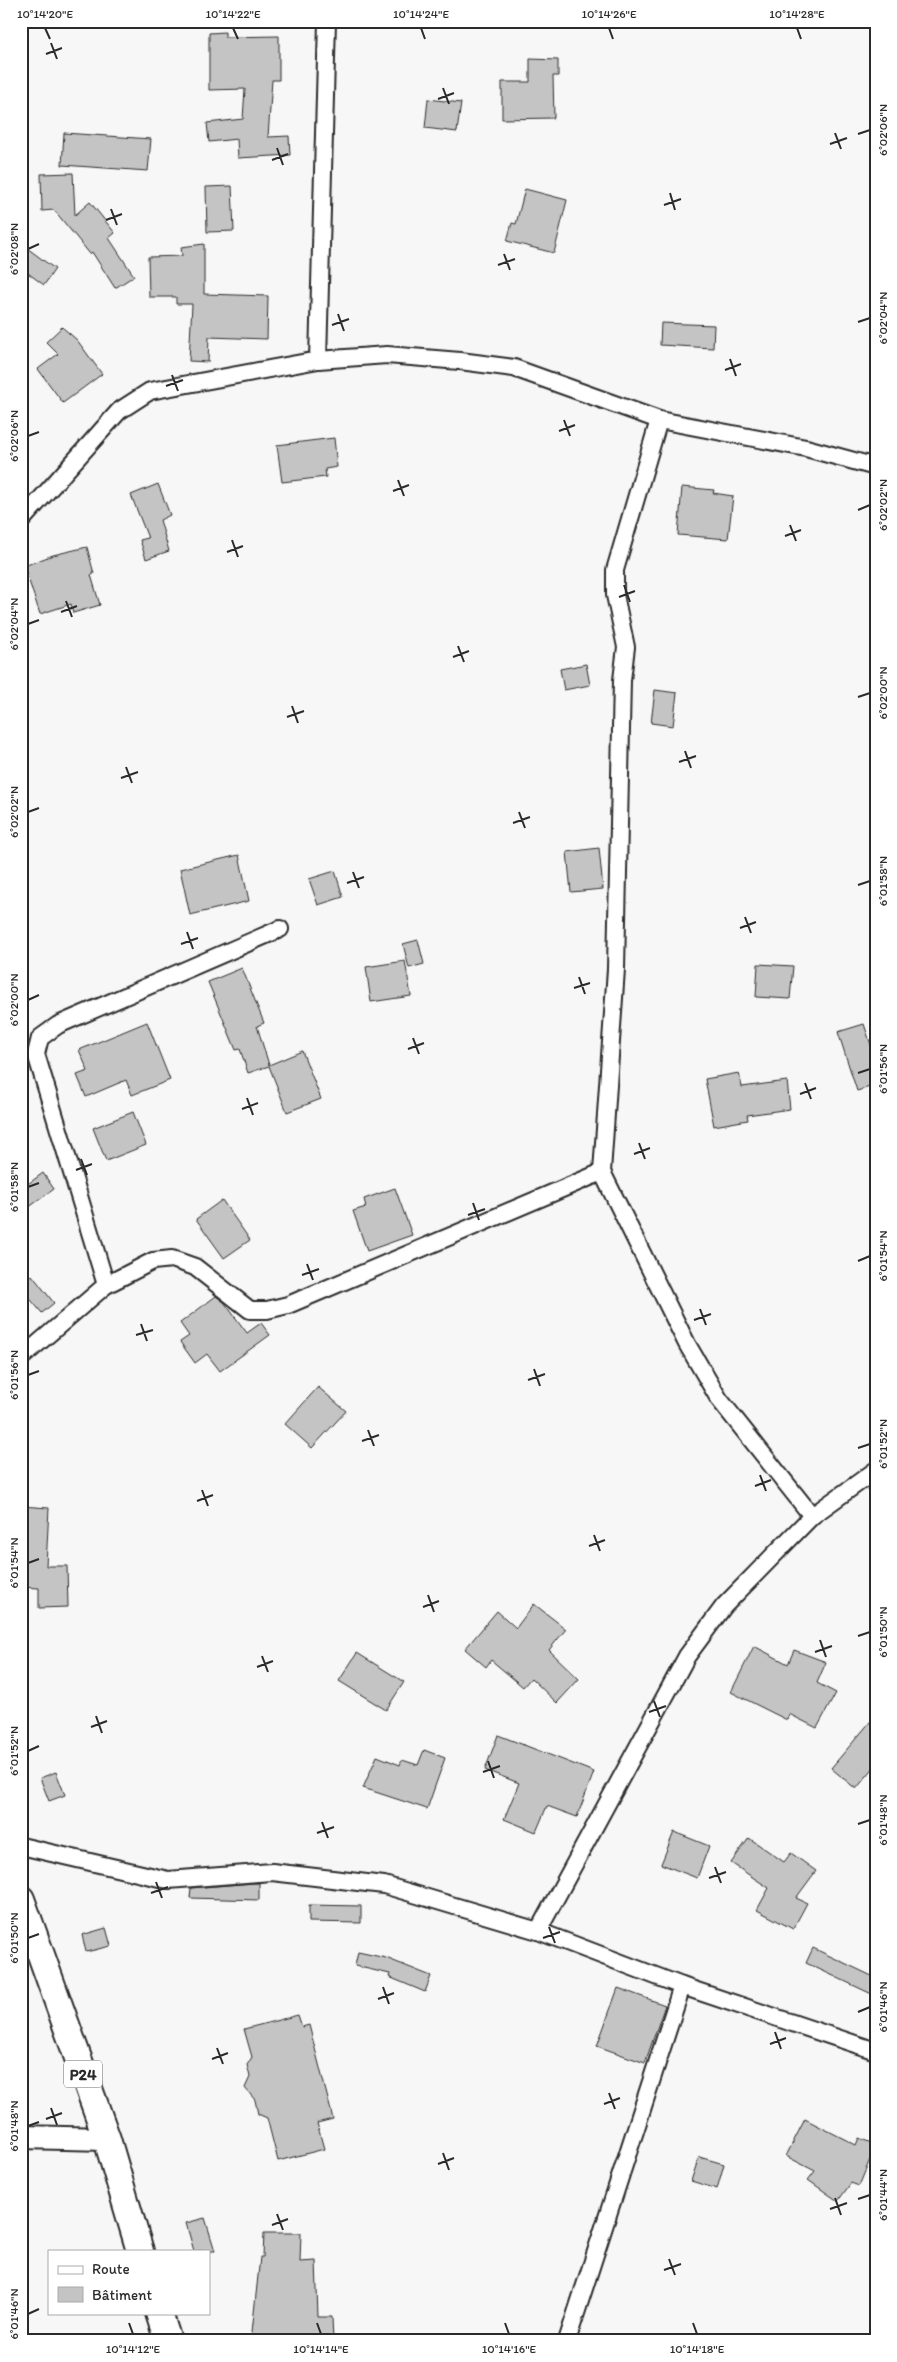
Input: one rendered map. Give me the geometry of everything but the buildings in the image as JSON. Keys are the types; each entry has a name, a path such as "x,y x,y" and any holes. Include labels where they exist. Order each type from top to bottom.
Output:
{"main road":[{"name":"P24","path":"21,1899 106,2139 140,2250"},
{"path":"159,2314 168,2341"}],"street":[{"path":"318,360 326,21"},
{"path":"21,521 119,411 150,391 318,360 388,355 514,368 659,420 806,448 876,467"},
{"path":"659,420 615,570 615,595 626,647 622,680 616,968 602,1172 687,1344 719,1399 812,1516"},
{"path":"106,1285 36,1054 40,1038 58,1025 280,929"},
{"path":"21,1358 106,1285 152,1261 172,1259 195,1267 250,1310 267,1310 288,1305 602,1172"},
{"path":"538,1931 687,1656 724,1606 812,1516 876,1470"},
{"path":"21,1846 168,1880 272,1872 384,1885 538,1931 682,1986 876,2051"},
{"path":"567,2341 682,1986"},
{"path":"21,2137 106,2139"}]}
